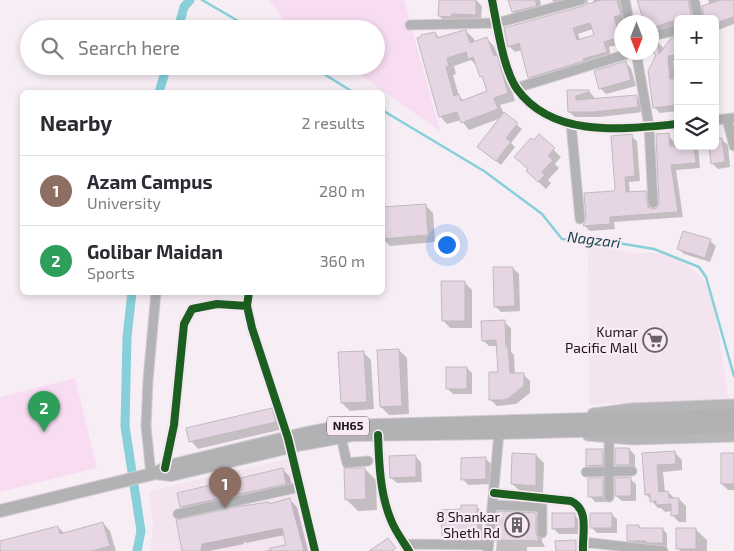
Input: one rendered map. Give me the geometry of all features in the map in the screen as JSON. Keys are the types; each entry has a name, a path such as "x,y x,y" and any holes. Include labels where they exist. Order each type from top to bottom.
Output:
{"highway":[{"name":"NH65","path":"0,512 158,472 171,475 289,442 343,433 642,423 734,415"},
{"name":"NH65","path":"642,423 734,427"},
{"name":"NH65","path":"343,433 378,435 499,433 547,426"}],"main road":[{"path":"547,426 632,409 734,405"},
{"path":"547,426 609,437 632,439 734,436"}],"street":[{"path":"492,0 508,69 516,88 544,114 571,124 603,128 674,124"},
{"path":"410,25 496,23 581,0"},
{"path":"625,0 628,15"},
{"path":"694,0 698,15"},
{"path":"659,34 674,31"},
{"path":"516,88 614,58"},
{"path":"637,60 649,126 653,203"},
{"path":"731,118 734,146"},
{"path":"571,124 580,218"},
{"path":"156,295 146,426 158,472"},
{"path":"249,295 247,306 252,328 289,442 315,551"},
{"path":"158,472 174,425 184,324 192,309 217,304 247,306"},
{"path":"343,433 347,463 368,461"},
{"path":"378,435 378,458 384,495 391,520 406,548 488,548 499,433"},
{"path":"609,437 609,497"},
{"path":"586,472 632,471"},
{"path":"178,514 300,487"},
{"path":"494,494 571,501 578,504 584,517 583,547 663,551"},
{"path":"492,504 542,507 542,533"}],"shaded area":[{"path":"269,0 404,0 440,131 385,92 385,90 382,90 361,75 385,75 385,20 283,20"},
{"name":"Kumar Pacific Mall","path":"588,244 635,253 660,253 692,268 706,282 714,303 729,401 589,404"},
{"path":"75,378 97,468 0,492 0,397"},
{"path":"287,459 309,551 150,551 153,525 149,491"}],"building":[{"path":"439,0 476,0 476,15 452,14 451,17 438,16"},
{"path":"508,0 535,0 537,6 512,12"},
{"path":"587,0 588,4 601,0 617,0 621,15 614,15 614,39 604,42 607,52 528,78 519,43 508,47 504,28 583,6","holes":["590,23 594,35 577,40 573,28"]},
{"path":"637,0 688,0 691,15 674,15 674,20 659,26 659,15 642,15"},
{"path":"721,0 734,0 734,17 719,22 719,15 704,15 702,6"},
{"path":"464,30 466,30 470,43 487,37 494,56 497,55 508,93 494,98 498,109 461,123 457,112 439,117 417,38 421,37 421,35 435,32 437,38","holes":["466,52 468,59 473,57 487,91 461,101 459,94 454,96 446,67 449,66 447,58"]},
{"path":"671,38 674,38 674,55 668,56 670,79 674,78 674,105 653,108 648,71 654,60 659,60 659,54"},
{"path":"626,61 631,80 599,89 594,71"},
{"path":"567,90 589,90 589,92 576,96 576,100 637,95 638,107 594,112 568,112"},
{"path":"504,112 518,123 506,138 511,142 496,161 477,147"},
{"path":"669,133 670,146 674,146 674,150 694,150 696,163 671,165 678,212 610,217 610,224 583,226 586,218 584,193 614,191 615,189 611,136 632,134 635,176 625,177 626,192 646,191 648,207 657,208 659,203 656,134"},
{"path":"539,134 555,148 548,156 553,160 542,172 545,175 538,182 526,171 528,169 514,157 531,138 534,140"},
{"path":"719,138 722,138 725,162 711,164 709,150 719,150"},
{"path":"426,204 428,235 385,239 385,207"},
{"path":"683,231 711,239 705,258 677,249"},
{"path":"493,267 513,267 515,306 494,307"},
{"path":"441,281 465,281 465,321 442,321"},
{"path":"505,320 506,347 508,347 510,373 524,373 524,386 509,398 489,400 489,372 498,372 496,340 482,341 481,321"},
{"path":"399,349 402,406 380,407 377,350"},
{"path":"364,351 367,402 341,403 338,352"},
{"path":"446,367 467,367 467,389 446,389"},
{"path":"272,408 276,422 189,442 186,428"},
{"path":"615,448 629,448 630,465 615,465"},
{"path":"586,449 603,449 603,465 586,466"},
{"path":"675,451 676,464 657,465 659,492 668,491 669,498 679,498 679,515 671,516 671,504 656,505 656,501 650,502 650,494 645,495 642,453"},
{"path":"512,453 536,454 536,486 511,484"},
{"path":"721,453 734,453 734,484 721,484"},
{"path":"416,455 416,477 390,478 389,456"},
{"path":"486,457 486,479 461,480 461,458"},
{"path":"283,468 286,484 180,507 177,493"},
{"path":"344,468 365,468 366,499 345,500"},
{"path":"631,477 631,496 615,496 615,478"},
{"path":"588,478 603,478 603,497 588,497"},
{"path":"290,498 304,551 271,551 270,548 286,545 282,528 202,544 201,551 182,551 176,520 236,507 269,502 269,504"},
{"path":"461,505 477,505 478,537 462,537 462,535 442,536 441,510 461,509"},
{"name":"8 Shankar Sheth Rd","path":"498,511 536,513 536,533 539,541 495,540"},
{"path":"552,513 575,513 575,528 552,529"},
{"path":"590,513 612,513 612,528 590,528"},
{"path":"103,522 110,546 92,551 0,551 0,541 58,526 60,534"},
{"path":"627,525 639,525 639,528 663,528 663,543 627,541"},
{"path":"676,528 696,528 696,549 676,549"},
{"path":"388,538 396,548 392,551 369,551"},
{"path":"576,540 576,551 556,551 555,541"}],"waterway":[{"path":"180,20 184,7 190,0"},
{"name":"Nagzari","path":"202,0 236,20"},
{"path":"160,90 164,75"},
{"name":"Nagzari","path":"326,75 350,90"},
{"name":"Nagzari","path":"385,112 484,171 542,214 562,239 606,241 654,249 699,267 706,277 734,376"},
{"path":"132,295 127,337 125,426 141,531 137,551"}],"cycle path":[{"path":"492,0 508,70 517,89 532,105 550,116 570,123 591,127 635,128 674,124"},
{"path":"249,295 247,306 252,328 288,438 315,551"},
{"path":"165,468 174,425 184,324 192,309 217,304 247,306"},
{"path":"378,435 384,500 393,524 409,551"},
{"path":"494,493 571,501 577,505 583,516 583,551"}],"place":[{"name":"Kumar Pacific Mall","path":"655,340"},
{"name":"Golibar Maidan","path":"44,432"},
{"name":"Azam Campus","path":"225,508"},
{"name":"8 Shankar Sheth Rd","path":"517,525"}]}
